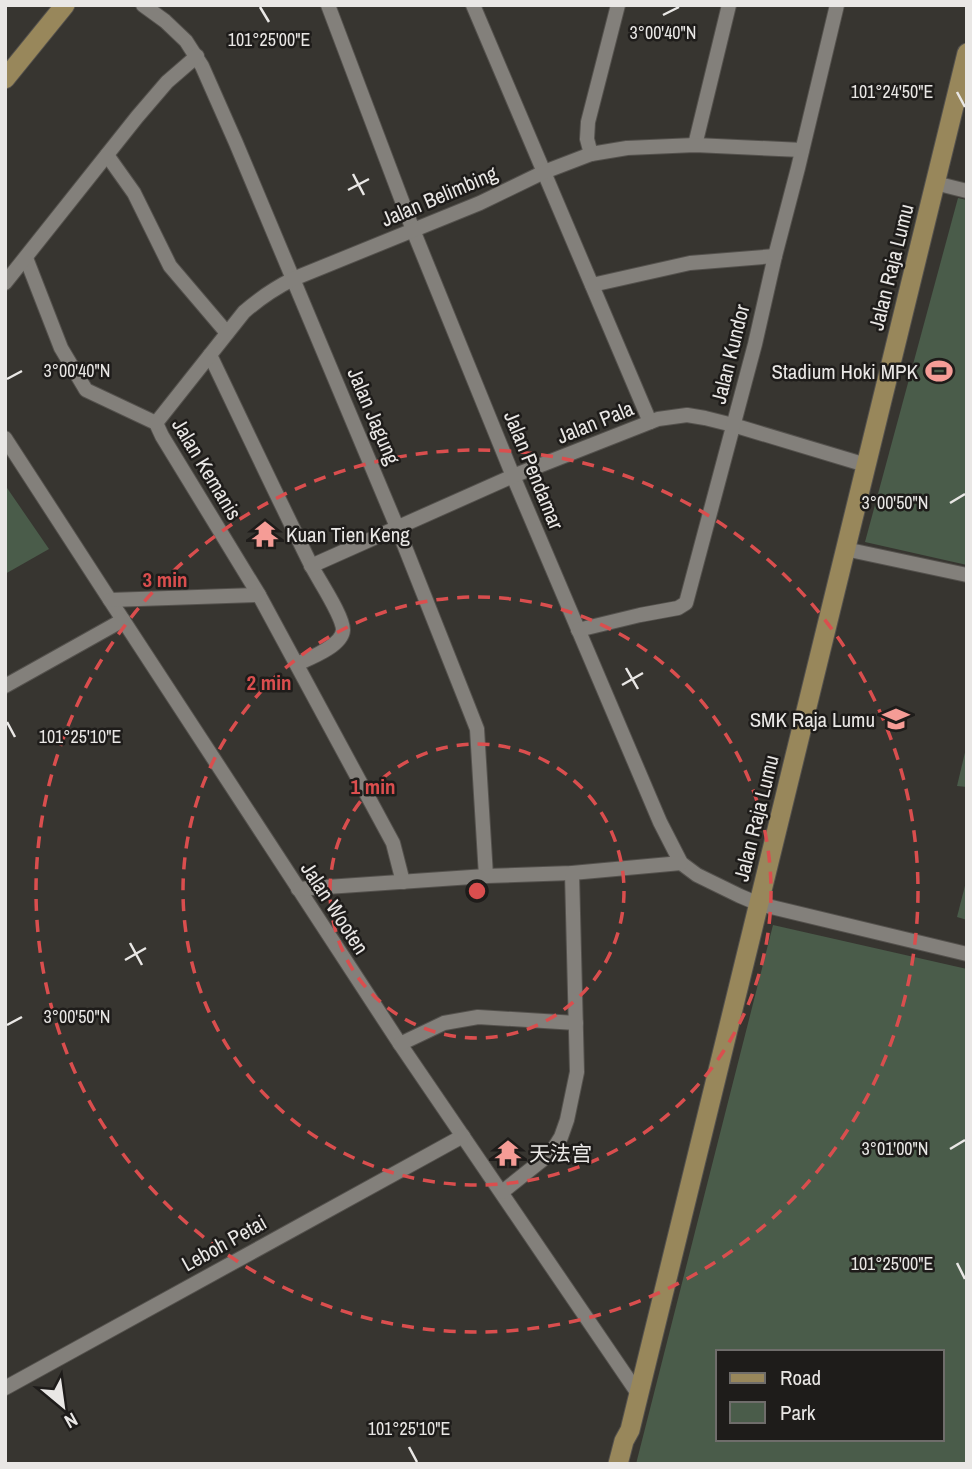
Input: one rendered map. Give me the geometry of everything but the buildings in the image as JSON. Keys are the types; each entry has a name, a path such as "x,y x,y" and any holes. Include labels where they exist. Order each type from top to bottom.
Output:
{"street":[{"path":"5,79 65,5"},
{"name":"Jalan Jagung","path":"143,5 165,21 197,56 397,527 477,729 486,876"},
{"name":"Jalan Pendamar","path":"328,5 413,230 513,476 660,822 681,863"},
{"path":"473,5 650,422"},
{"path":"591,154 587,139 588,122 618,5"},
{"path":"695,145 729,5"},
{"name":"Jalan Kundor","path":"578,630 678,608 686,603 755,345 837,5"},
{"name":"Jalan Raja Lumu","path":"618,1464 639,1395 967,53"},
{"path":"5,284 167,82 197,56"},
{"name":"Jalan Belimbing","path":"156,422 244,312 259,298 293,279 480,204 544,172 591,154 627,149 695,145 802,150"},
{"path":"107,155 134,193 170,266 227,333"},
{"path":"935,183 967,191"},
{"path":"592,285 690,263 775,256"},
{"name":"Jalan Kemanis","path":"26,258 61,348 86,390 156,422 259,595 393,843 402,882"},
{"path":"211,355 343,630 340,638 327,649 297,664"},
{"name":"Jalan Pala","path":"311,566 513,476 658,419 687,415 733,425 866,465"},
{"name":"Jalan Wooten","path":"5,438 400,1044 639,1395"},
{"path":"845,549 967,575"},
{"path":"110,600 259,595"},
{"path":"5,686 123,620"},
{"path":"298,889 572,873 681,863 697,875 759,904 967,954"},
{"path":"502,1192 551,1153 567,1120 577,1072 572,873"},
{"path":"400,1044 444,1023 478,1017 576,1023"},
{"name":"Leboh Petai","path":"5,1388 463,1136"},
{"name":"Jalan Raja Lumu","path":"628,1464 633,1443 630,1430"}],"green space":[{"name":"Stadium Hoki MPK","path":"958,198 967,200 967,565 865,542"},
{"path":"5,485 49,549 5,574"},
{"path":"967,744 967,787 957,786"},
{"path":"967,878 967,920 957,917"},
{"path":"773,925 967,969 967,1464 636,1464"}],"place":[{"name":"Stadium Hoki MPK","path":"939,371"},
{"name":"Kuan Tien Keng","path":"265,534"},
{"name":"SMK Raja Lumu","path":"896,719"},
{"name":"天法宫","path":"508,1153"}]}
